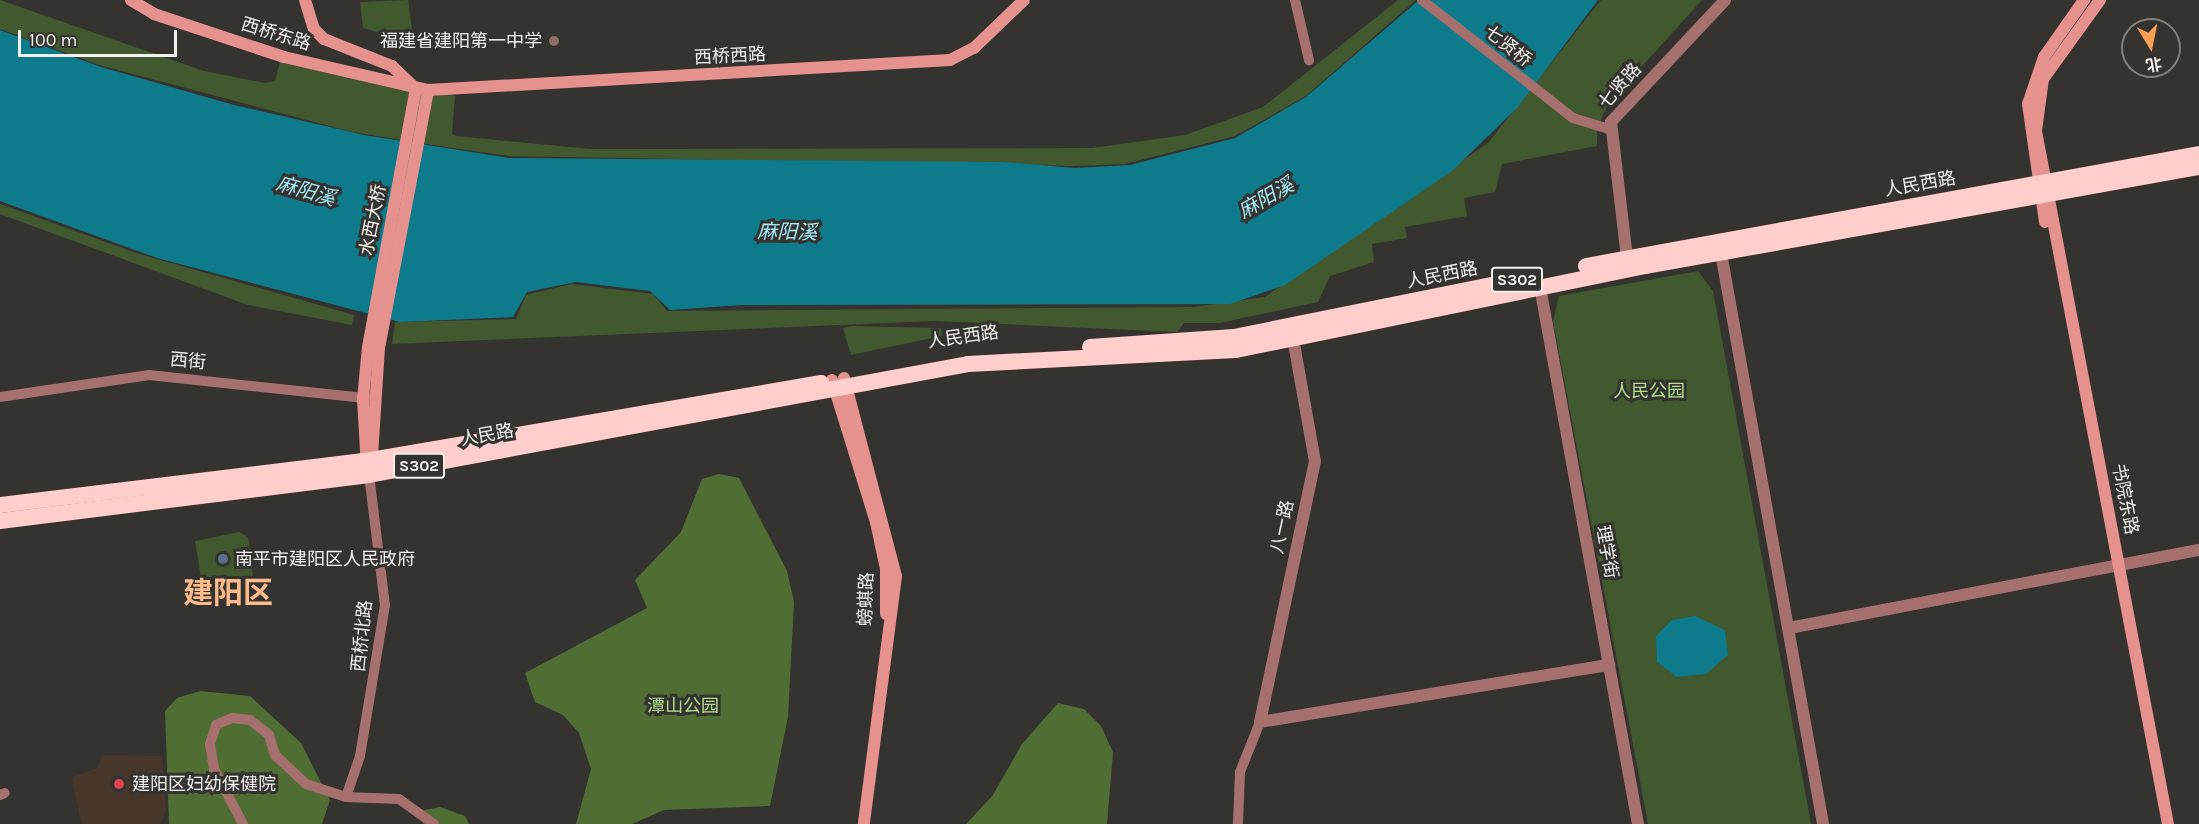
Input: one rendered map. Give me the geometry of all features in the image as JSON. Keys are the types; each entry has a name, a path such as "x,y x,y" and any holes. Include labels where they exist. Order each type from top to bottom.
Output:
{"highway":[{"name":"人民西路","path":"839,385 968,364 1155,357 1293,338 2043,188 2199,154"},
{"name":"人民西路","path":"839,385 999,350 1234,337 1627,258 2043,188 2199,167"},
{"name":"人民路","path":"0,521 369,465 839,385"},
{"name":"人民路","path":"0,505 369,465"}],"main road":[{"name":"西桥东路","path":"131,0 154,14 284,57 421,95"},
{"path":"305,0 314,29 324,39 392,66 421,95"},
{"name":"西桥西路","path":"421,95 950,60 974,48 1024,0"},
{"path":"2043,188 2028,130 2030,91 2052,44 2084,0"},
{"path":"2043,188 2035,117 2043,79 2100,0"},
{"name":"水西大桥","path":"369,465 368,399 374,347 421,95"},
{"name":"书院东路","path":"2043,188 2168,824"},
{"path":"839,385 896,576 864,824"},
{"name":"螃蜞路","path":"839,385 886,569 887,606 856,824"},
{"name":"书院东路","path":"2116,566 2161,824"}],"street":[{"path":"1295,0 1309,60"},
{"name":"七贤桥","path":"1422,0 1573,118 1609,129"},
{"name":"七贤路","path":"1627,258 1609,129 1615,115 1725,0"},
{"path":"1721,253 1824,824"},
{"name":"理学街","path":"1540,287 1638,824"},
{"name":"八一路","path":"1260,722 1315,461 1293,338"},
{"name":"西街","path":"0,397 149,375 368,399"},
{"name":"西桥北路","path":"345,797 360,756 385,605 369,465"},
{"path":"1789,628 2199,550"},
{"path":"1238,824 1240,772 1260,722 1609,665"},
{"path":"243,824 214,769 210,744 216,725 232,718 250,720 269,735 275,754 290,773 326,793 345,797 399,799 434,824"}],"shaded area":[{"name":"建阳区妇幼保健院","path":"103,755 162,756 166,812 160,824 81,824 72,777 97,768"}],"green space":[{"path":"0,0 204,71 265,83 275,81 280,62 395,88 446,93 455,96 452,134 457,136 591,149 1092,148 1185,135 1263,107 1398,0 1416,0 1306,96 1235,136 1125,164 1073,166 509,156 446,147 352,132 99,65 0,29"},
{"path":"408,0 414,43 363,28 360,2"},
{"path":"1601,0 1702,0 1608,104 1597,129 1597,146 1502,164 1495,192 1464,198 1467,216 1405,227 1407,238 1372,244 1374,262 1330,276 1318,302 1220,323 1184,323 1177,332 935,321 392,344 395,322 516,319 526,295 571,284 653,294 667,311 1194,307 1265,297 1488,143"},
{"path":"0,204 136,253 354,315 352,325 248,305 0,214"},
{"name":"人民公园","path":"1698,271 1713,291 1811,824 1648,824 1553,321 1559,296"},
{"path":"851,326 941,328 942,336 851,355 843,328"},
{"name":"潭山公园","path":"719,474 739,478 787,571 794,602 788,717 770,806 664,810 632,824 576,824 591,769 579,733 563,715 535,702 525,673 647,608 635,580 681,532 702,479"},
{"path":"239,532 248,537 253,577 202,584 195,541"},
{"path":"200,691 250,696 301,743 330,800 322,824 169,824 165,711 177,698"},
{"path":"1058,703 1084,709 1101,726 1113,752 1107,824 966,824 993,795 1022,744"},
{"path":"440,807 465,816 469,824 424,824 419,811"}],"water":[{"name":"麻阳溪","path":"1419,0 1598,0 1517,108 1452,171 1285,285 1230,304 741,305 670,310 650,291 576,282 527,292 513,317 400,322 157,258 0,201 0,30 101,67 234,105 364,135 509,158 1003,162 1075,168 1130,165 1235,138 1306,97"},
{"path":"1695,616 1725,630 1728,655 1706,674 1677,677 1657,662 1656,636 1672,620"}],"place":[{"name":"福建省建阳第一中学","path":"554,41"},
{"name":"南平市建阳区人民政府","path":"223,559"},
{"name":"建阳区妇幼保健院","path":"119,784"}],"district":[{"name":"建阳区","path":"228,593"}]}
